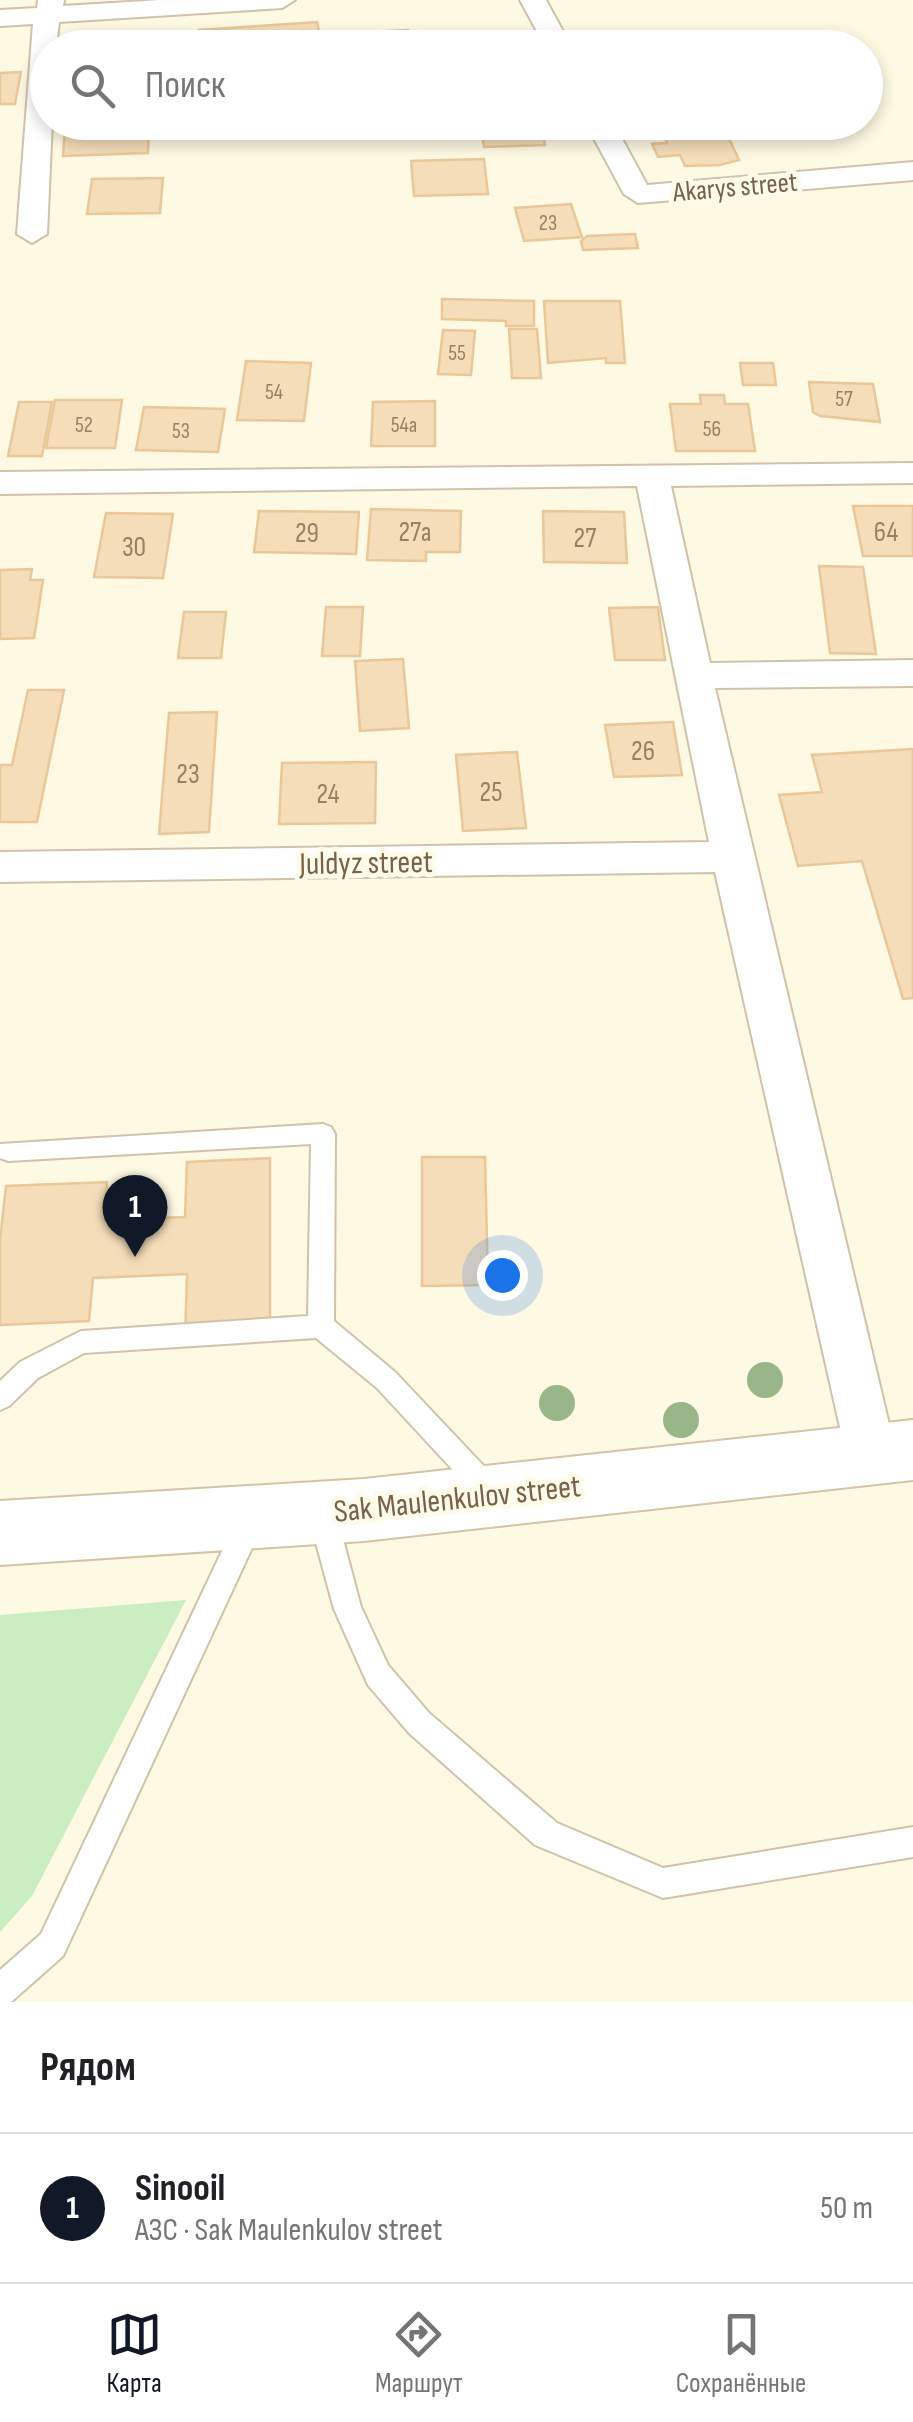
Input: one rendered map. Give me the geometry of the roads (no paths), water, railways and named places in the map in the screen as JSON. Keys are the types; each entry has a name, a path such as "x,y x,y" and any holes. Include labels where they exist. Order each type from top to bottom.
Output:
{"main road":[{"name":"Sak Maulenkulov street","path":"0,1533 322,1513 892,1452"}],"street":[{"path":"0,18 49,8 282,0"},
{"path":"533,0 549,30"},
{"path":"32,234 39,140"},
{"name":"Akarys street","path":"609,140 638,194 913,172"},
{"path":"0,149 38,147"},
{"path":"0,482 913,473"},
{"path":"652,476 732,857 892,1452"},
{"path":"696,676 913,673"},
{"name":"Juldyz street","path":"0,867 732,857"}],"lane":[{"path":"8,1151 322,1134 321,1326"},
{"path":"0,1398 29,1370 81,1342 321,1326 386,1380 492,1494"},
{"path":"322,1513 348,1609 378,1675 419,1722 546,1834 663,1884 913,1842"},
{"path":"0,1991 52,1945 252,1519"}],"place":[{"name":"Sinooil","path":"135,1257"}]}
